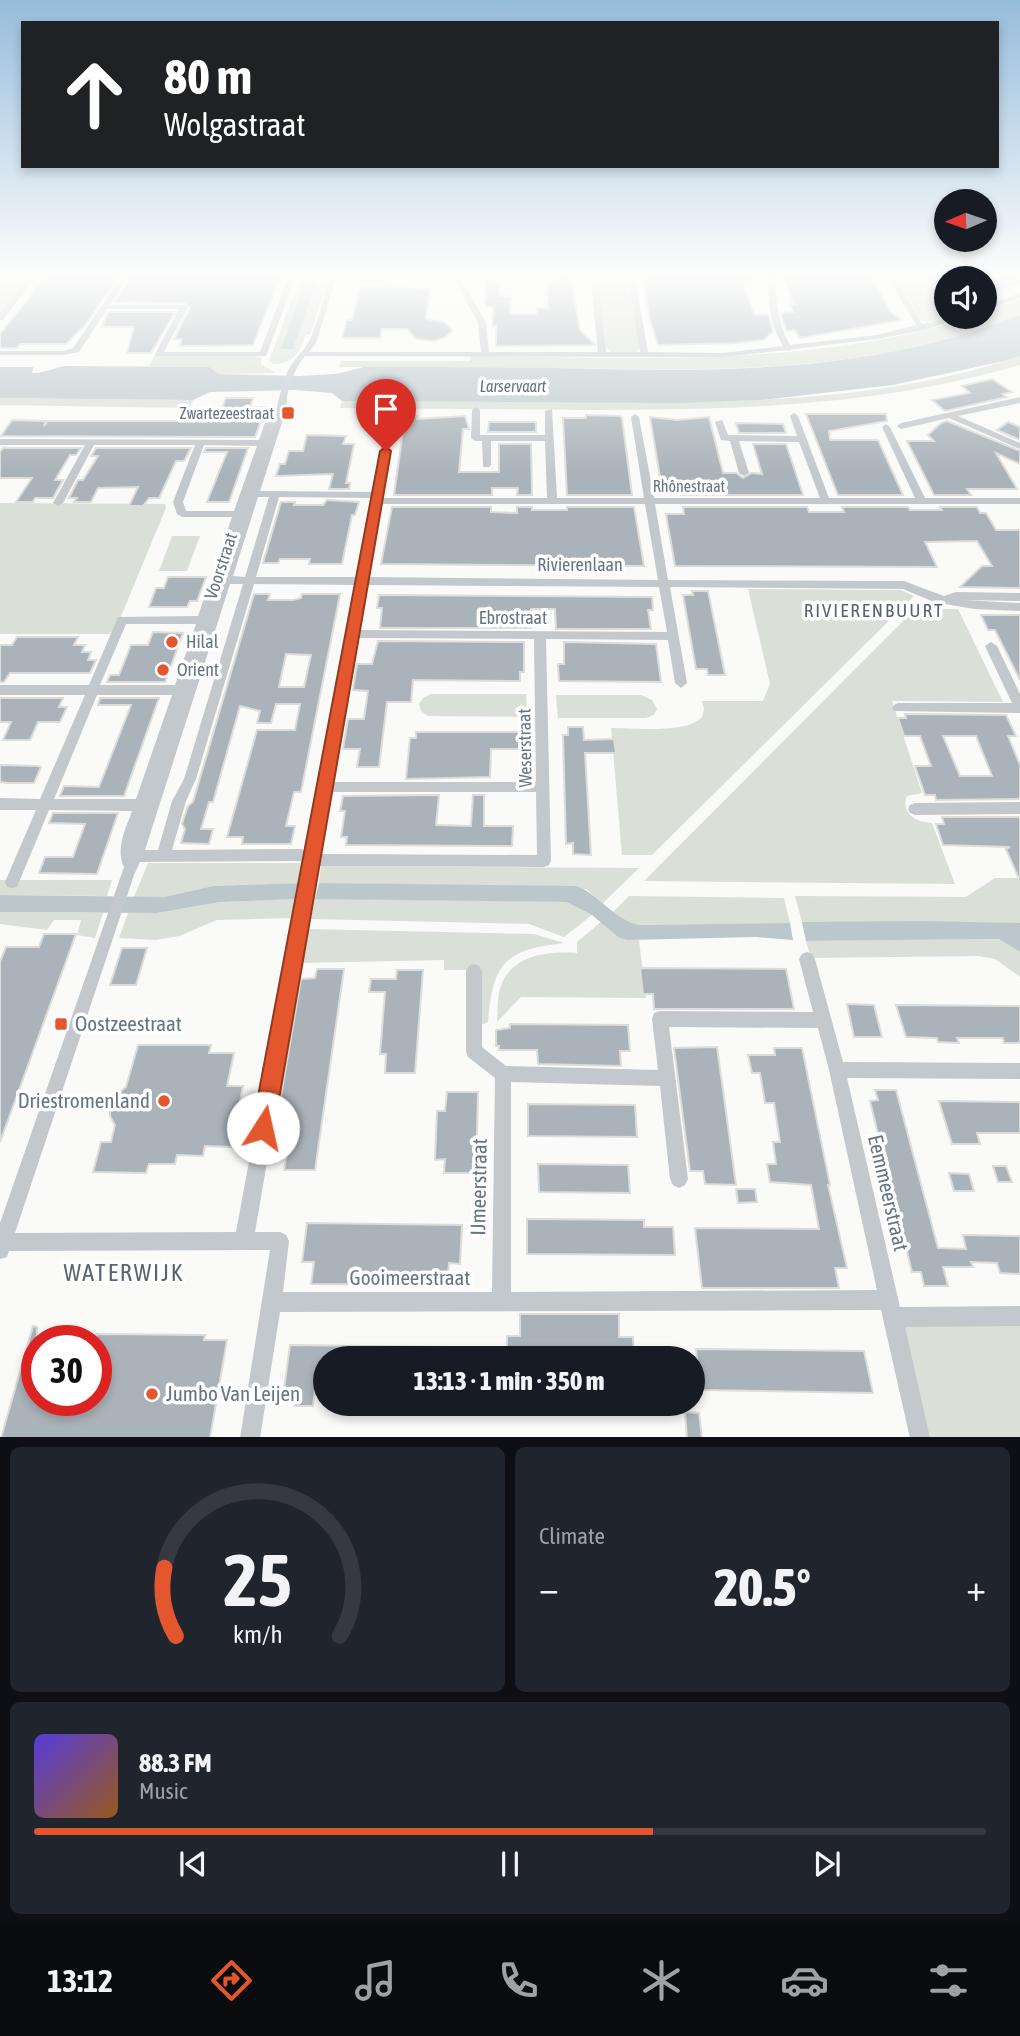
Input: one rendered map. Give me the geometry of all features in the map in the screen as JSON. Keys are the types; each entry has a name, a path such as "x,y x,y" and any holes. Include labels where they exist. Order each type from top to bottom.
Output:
{"street":[{"path":"0,353 63,353 76,350 83,340"},
{"path":"166,340 159,354 263,354 268,340"},
{"path":"283,395 290,375 313,340"},
{"path":"484,340 485,354"},
{"path":"600,340 602,355"},
{"path":"641,340 644,355"},
{"path":"784,340 789,349"},
{"path":"304,354 723,355 855,340"},
{"name":"Voorstraat","path":"1,1245 125,881 146,805 266,443 283,407 283,395"},
{"path":"901,426 1020,400"},
{"path":"244,1241 392,410"},
{"path":"476,410 475,438 550,438"},
{"path":"549,411 552,501"},
{"path":"794,416 826,502"},
{"path":"951,416 1020,446"},
{"path":"635,417 681,683"},
{"name":"Rhônestraat","path":"719,422 724,438 734,438 744,472"},
{"path":"886,427 922,502"},
{"path":"486,465 487,438"},
{"path":"734,438 803,439"},
{"path":"0,442 266,443"},
{"path":"58,503 91,442"},
{"path":"200,443 178,502 182,514 238,514"},
{"name":"Voorstraat","path":"184,690 203,621 221,580 238,514 250,494"},
{"name":"Rhônestraat","path":"250,494 552,501 1020,501"},
{"name":"Voorstraat","path":"164,854 179,801 190,779 275,494"},
{"name":"Rivierenlaan","path":"221,580 904,585 941,601 964,606 1020,607"},
{"path":"941,601 956,596 1020,597"},
{"path":"12,882 122,620 203,621"},
{"name":"Ebrostraat","path":"352,634 674,636"},
{"name":"Weserstraat","path":"313,860 544,861 540,635"},
{"path":"898,708 1020,707 991,646"},
{"path":"0,690 184,690"},
{"path":"325,787 543,787"},
{"path":"0,804 146,805"},
{"path":"915,809 1020,808"},
{"path":"132,856 301,855 313,860"},
{"name":"Eemmeerstraat","path":"807,958 837,1070 920,1437"},
{"path":"474,971 474,1051 503,1074 668,1078"},
{"path":"679,1180 660,1019 822,1020"},
{"path":"837,1070 1020,1071"},
{"name":"IJmeerstraat","path":"501,1301 503,1074"},
{"path":"1,1245 280,1241 250,1437"},
{"name":"Gooimeerstraat","path":"272,1301 501,1301 890,1308 1020,1316"}],"shaded area":[{"path":"277,340 304,340 290,360 273,364 269,361"},
{"path":"604,340 639,340 640,346 637,352 611,352 605,347"},
{"path":"875,340 940,340 891,352 844,359 747,368 339,367 341,361 470,361 470,356 660,358 786,352"},
{"path":"155,355 253,356 261,358 261,364 276,373 219,374 209,367 149,366"},
{"path":"1020,356 1020,365 966,379 858,398 804,403 639,410 340,408 342,401 700,402 809,397 916,383"},
{"path":"0,398 193,400 190,408 0,405"},
{"path":"0,503 165,504 166,508 117,626 109,634 0,634"},
{"path":"172,536 200,536 187,571 159,571"},
{"path":"748,589 901,590 914,596 652,855 622,855 611,728 659,729 685,726 702,717 702,701 763,701 770,684"},
{"path":"923,601 940,609 958,609 1003,702 892,701 922,793 907,796 906,807 911,816 932,823 955,884 644,881"},
{"path":"431,694 526,694 527,717 428,716 421,711 419,704"},
{"path":"556,695 641,695 652,700 657,709 654,715 646,718 558,718"},
{"path":"148,863 306,863 302,883 213,886 164,897 134,897"},
{"path":"321,866 639,868 603,903 586,889 319,883"},
{"path":"995,878 1020,878 1020,923 802,922 795,896 966,897"},
{"path":"0,880 112,880 107,896 0,895"},
{"path":"629,896 784,898 790,923 627,923 613,912"},
{"path":"299,899 295,918 217,920 179,936 156,940 119,938 128,913 157,913 220,902"},
{"path":"315,899 566,902 592,915 564,937 529,924 311,919"},
{"path":"0,912 103,913 95,938 77,935 81,920 54,920 47,930 0,924"},
{"path":"601,922 618,937 639,940 646,998 521,997 497,1022 500,989 512,969 521,962 542,955 577,953 577,942"},
{"path":"309,929 534,934 564,943 528,950 515,955 506,963 494,985 488,1022 481,1025 480,970 444,970 444,960 301,963"},
{"path":"999,939 1020,952 1020,977 995,959 979,956 811,958 806,941"},
{"path":"903,1325 1020,1326 1020,1437 929,1437"}],"water":[{"path":"284,340 296,340 293,349 281,349"},
{"name":"Larservaart","path":"941,340 1020,340 1020,356 1004,361 893,385 761,400 676,403 342,401 332,393 295,390 210,392 193,400 0,398 0,367 33,367 32,373 36,373 66,366 209,367 219,374 300,376 336,374 364,367 651,370 748,368 845,360"},
{"path":"302,883 299,899 220,902 157,913 0,912 0,895 164,897 213,886"},
{"path":"319,883 576,886 631,923 790,923 793,940 756,937 627,940 618,937 592,915 566,902 315,899"},
{"path":"802,922 1020,923 1020,952 999,939 806,941"}],"building":[{"path":"0,340 70,340 66,344 20,344 17,348 0,348"},
{"path":"130,340 159,340 151,353 127,353"},
{"path":"182,340 255,340 253,345 180,346"},
{"path":"496,340 590,340 595,345 496,346"},
{"path":"656,340 763,340 737,343 658,345"},
{"path":"992,379 1012,392 1003,394 1007,397 945,411 932,400 970,393 962,386"},
{"path":"226,398 253,398 250,407 266,407 255,437 1,436 12,420 46,421 44,426 48,421 211,421 216,408 222,408"},
{"path":"806,414 886,414 887,421 829,431 830,440 878,440 903,495 838,495"},
{"path":"586,415 622,418 632,495 567,495 563,418 586,418"},
{"path":"405,416 418,416 417,419 465,416 469,429 463,429 459,472 499,472 499,444 531,444 532,495 517,495 518,488 492,488 492,495 394,495"},
{"path":"650,417 677,420 709,417 723,473 736,473 743,478 751,473 762,474 753,444 786,444 803,495 681,495 680,489 662,489"},
{"path":"947,421 1020,451 1020,464 996,453 1017,489 967,489 971,495 934,495 907,441 934,441 928,435"},
{"path":"489,422 536,422 536,432 488,432"},
{"path":"1008,422 1020,427 1020,440 997,430"},
{"path":"736,423 783,424 786,433 739,433"},
{"path":"307,435 346,436 343,444 354,444 346,483 350,483 349,489 329,489 333,474 276,476 280,464 285,464 289,451 303,451"},
{"path":"3,448 81,448 76,455 70,455 55,480 63,480 53,498 16,502 32,478 0,478 0,452"},
{"path":"96,448 191,448 184,461 176,461 159,498 149,498 143,506 129,506 138,487 98,488 91,502 74,502 77,498 69,498 78,480 83,480 98,456 91,456"},
{"path":"206,448 248,448 229,502 207,502 227,452 204,452"},
{"path":"327,500 359,502 355,515 352,515 342,564 309,564 310,559 280,559 278,563 263,563 281,502 323,505"},
{"path":"392,507 491,507 491,512 517,513 517,507 567,510 567,507 634,507 644,566 381,564"},
{"path":"683,507 807,507 809,512 844,512 842,507 942,510 940,507 977,507 980,513 986,513 996,530 1020,530 1020,588 960,587 982,566 992,566 977,541 925,542 937,567 675,566 666,514 684,514"},
{"path":"168,577 206,577 197,601 190,601 187,607 149,607 156,588 164,588"},
{"path":"692,591 708,591 725,675 708,675 707,669 696,669 683,595 693,595"},
{"path":"254,594 270,594 268,600 294,600 301,598 302,594 340,594 301,792 294,792 286,826 295,826 291,844 242,844 243,837 227,837 257,730 295,730 300,704 276,704 271,723 257,723 260,711 240,706 213,802 209,802 201,829 213,829 209,844 181,843 185,829 182,824 188,806 193,802","holes":["286,654 311,655 304,687 279,687"]},
{"path":"379,595 652,597 653,610 648,610 651,629 556,629 555,609 531,609 531,628 380,628 382,608 377,608"},
{"path":"981,615 1020,615 1020,680 995,630 988,630"},
{"path":"153,632 183,633 165,682 107,682 110,675 119,675 131,645 148,645"},
{"path":"17,637 78,637 74,645 85,645 82,652 91,652 88,660 96,660 90,673 10,673 4,682 0,682 0,645 12,645"},
{"path":"378,641 524,642 524,672 520,672 520,681 413,680 411,702 387,702 379,767 357,767 360,749 343,749 348,719 364,719 368,691 353,690 357,664 372,664"},
{"path":"564,642 656,644 661,682 559,681 558,664 564,664"},
{"path":"0,698 63,698 59,707 67,707 60,722 38,722 30,740 3,740 11,722 0,722"},
{"path":"100,698 159,698 124,796 60,796 64,786 99,787 131,705 98,705"},
{"path":"905,714 1006,715 1016,736 1008,736 1020,765 1020,799 936,800 935,795 925,795 915,766 931,766 920,736 904,736 898,718 906,718","holes":["943,736 976,736 992,776 960,776"]},
{"path":"568,727 583,727 584,740 614,739 616,753 585,753 591,855 573,854 573,843 566,844 563,735 568,735"},
{"path":"416,732 519,732 519,749 491,749 490,777 406,779 410,738 416,738"},
{"path":"0,765 41,767 34,783 8,783 0,782"},
{"path":"439,795 436,825 471,826 473,795 484,795 484,826 513,826 512,846 346,845 347,837 341,837 345,811 340,811 343,796"},
{"path":"53,813 118,813 97,874 39,873 45,857 73,857 85,824 49,823"},
{"path":"942,817 1020,817 1020,881 1006,849 1010,847 943,845 936,824 944,824"},
{"path":"44,934 76,934 0,1142 0,962 6,947 39,947"},
{"path":"122,948 147,948 136,985 110,985"},
{"path":"640,968 786,969 794,1009 654,1009 653,994 643,994"},
{"path":"317,969 344,969 315,1170 284,1170 290,1137 274,1137 301,979 315,978"},
{"path":"397,970 423,970 415,1073 385,1073 386,1054 380,1054 385,992 369,992 371,979 396,979"},
{"path":"847,1004 874,1005 882,1037 854,1037"},
{"path":"896,1005 1020,1006 1020,1043 1004,1043 1003,1038 957,1038 959,1043 938,1042 937,1038 906,1037"},
{"path":"510,1024 628,1025 630,1051 620,1051 621,1066 538,1064 537,1050 499,1050 499,1046 496,1046 496,1030 510,1028"},
{"path":"138,1045 211,1045 209,1053 234,1053 227,1086 243,1086 231,1147 205,1146 203,1156 177,1155 175,1164 149,1164 146,1173 93,1172 101,1142 111,1142 115,1125 110,1116 110,1105 116,1095 126,1087"},
{"path":"717,1047 736,1185 705,1184 703,1171 690,1171 674,1048"},
{"path":"774,1048 802,1048 847,1268 835,1268 839,1288 702,1288 695,1228 819,1229 811,1185 770,1182 767,1164 776,1164 773,1142 780,1142 774,1103 765,1103 760,1073 752,1073 748,1055 775,1055"},
{"path":"875,1090 896,1090 938,1248 966,1249 963,1235 1020,1236 1020,1274 1000,1273 997,1263 971,1262 973,1267 943,1267 948,1286 924,1286 921,1272 912,1272 870,1101 878,1100"},
{"path":"447,1092 478,1092 476,1173 444,1173 445,1159 435,1160 437,1111 445,1111"},
{"path":"939,1101 1020,1102 1020,1133 977,1133 980,1144 952,1144"},
{"path":"528,1104 635,1105 637,1137 528,1136"},
{"path":"538,1164 628,1165 630,1193 539,1192"},
{"path":"993,1166 1006,1166 1012,1182 998,1182"},
{"path":"949,1173 969,1174 974,1191 954,1191"},
{"path":"736,1189 755,1189 757,1202 738,1203"},
{"path":"527,1219 644,1220 644,1227 673,1227 675,1255 527,1254"},
{"path":"307,1223 462,1225 460,1264 449,1263 447,1285 311,1284 314,1262 302,1262"},
{"path":"520,1314 619,1314 619,1337 633,1337 633,1346 507,1346 507,1336 520,1336"},
{"path":"112,1334 205,1335 204,1340 227,1340 210,1437 1,1437 21,1368 21,1416 112,1416"},
{"path":"290,1345 368,1346 313,1346 313,1406 295,1406 297,1390 284,1389"},
{"path":"705,1349 864,1351 873,1393 705,1390"},
{"path":"685,1416 699,1416 702,1437 687,1437"}],"place":[{"name":"Zwartezeestraat","path":"288,413"},
{"name":"Hilal","path":"172,642"},
{"name":"Orient","path":"163,670"},
{"name":"Oostzeestraat","path":"61,1024"},
{"name":"Driestromenland","path":"164,1101"},
{"name":"Jumbo Van Leijen","path":"152,1394"}],"district":[{"name":"RIVIERENBUURT","path":"874,610"},
{"name":"WATERWIJK","path":"124,1273"}],"route":[{"path":"263,1128 386,451"}]}
